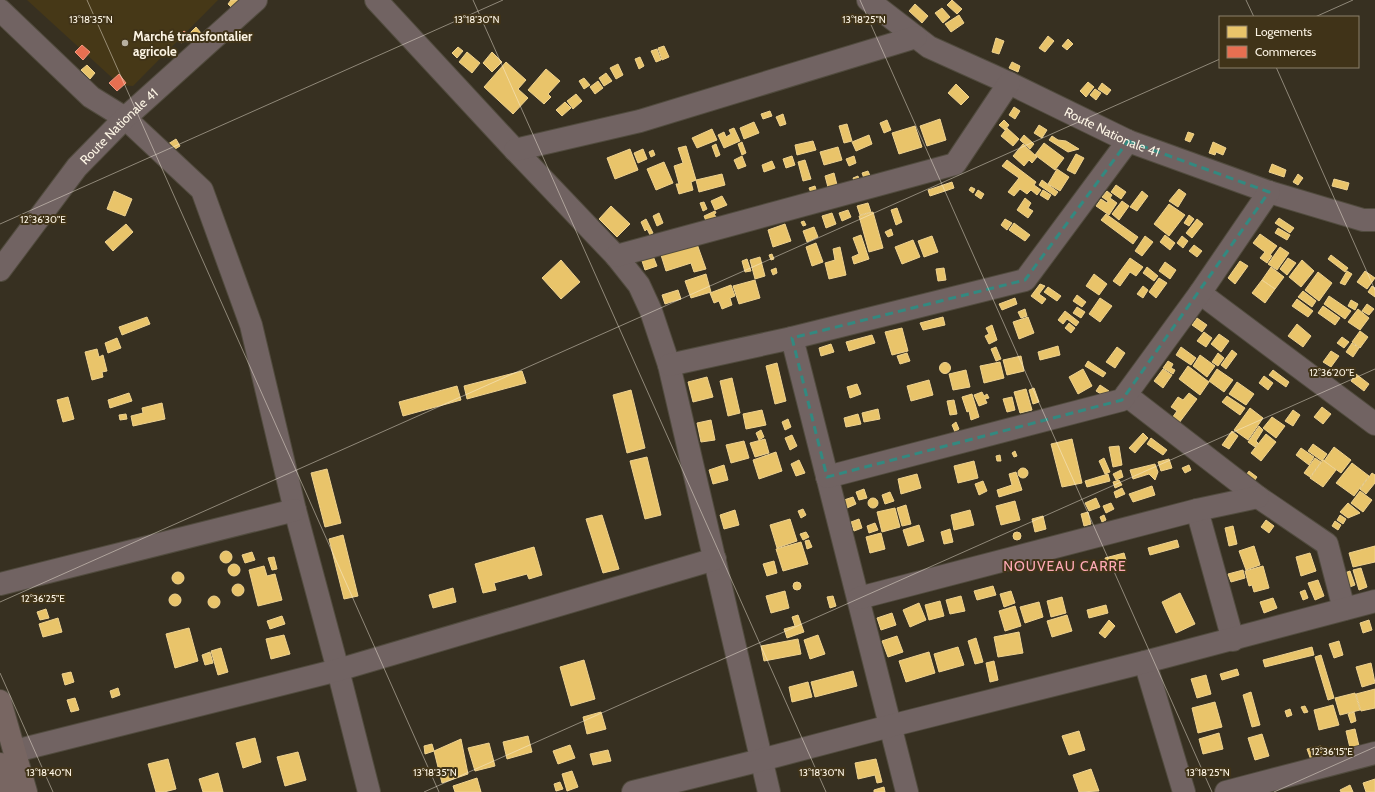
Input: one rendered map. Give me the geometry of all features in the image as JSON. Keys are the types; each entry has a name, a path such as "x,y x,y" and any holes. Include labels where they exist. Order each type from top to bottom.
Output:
{"highway":[{"path":"0,701 8,757 8,792"},
{"path":"8,757 26,792"}],"street":[{"name":"Route Nationale 41","path":"0,270 77,166 125,118 256,0"},
{"path":"376,0 616,256 642,291 651,311 670,365 769,792"},
{"name":"Route Nationale 41","path":"868,0 929,47 1009,83 1128,142 1268,192 1371,224"},
{"path":"0,10 92,97 125,118 202,190 251,325 294,510 338,670 369,792"},
{"path":"515,150 640,121 916,37"},
{"path":"616,256 955,164 1009,83"},
{"path":"670,365 792,338 1024,280 1128,142"},
{"path":"827,476 1122,400 1200,293 1268,192"},
{"path":"1200,293 1375,424"},
{"path":"792,338 907,792"},
{"path":"1126,395 1258,497 1327,544 1344,609"},
{"path":"859,598 1197,510 1258,497"},
{"path":"0,584 294,510"},
{"path":"1197,510 1233,640"},
{"path":"8,757 338,670 715,559"},
{"path":"633,792 1233,640 1375,601"},
{"path":"1145,662 1184,792"},
{"path":"1226,792 1375,753"}],"highlighted area":[{"path":"1128,141 1269,192 1122,400 827,477 792,338 1025,280"}],"shaded area":[{"name":"Marché transfontalier agricole","path":"27,0 218,0 133,86 120,85"}],"building: Logements":[{"path":"231,0 242,0 233,9 228,4"},
{"path":"952,0 962,9 957,14 947,5"},
{"path":"915,4 928,16 922,23 909,11"},
{"path":"942,8 950,17 943,23 935,13"},
{"path":"959,15 964,23 951,32 945,24"},
{"path":"196,27 201,33 195,38 190,33"},
{"path":"1048,36 1054,41 1045,52 1039,48"},
{"path":"996,38 1004,41 999,54 992,52"},
{"path":"1068,39 1073,44 1067,50 1062,46"},
{"path":"664,46 669,57 662,60 658,48"},
{"path":"458,47 463,51 457,58 452,53"},
{"path":"657,49 661,60 656,62 651,51"},
{"path":"467,52 480,63 472,73 459,62"},
{"path":"492,52 502,62 492,72 483,63"},
{"path":"640,57 644,66 639,69 635,59"},
{"path":"506,62 526,80 518,89 528,98 513,114 484,87"},
{"path":"1012,62 1020,66 1018,72 1009,68"},
{"path":"618,64 623,75 616,79 610,68"},
{"path":"87,65 95,73 90,79 81,70"},
{"path":"546,69 560,81 548,94 551,97 544,104 528,90"},
{"path":"606,73 612,81 604,86 599,78"},
{"path":"584,78 590,85 584,89 579,81"},
{"path":"598,81 603,88 595,94 590,87"},
{"path":"1088,82 1094,87 1086,97 1080,91"},
{"path":"1102,83 1111,90 1107,95 1098,89"},
{"path":"956,84 969,97 961,105 948,93"},
{"path":"1095,89 1101,93 1096,100 1090,95"},
{"path":"576,94 582,101 573,109 567,101"},
{"path":"565,102 571,108 562,116 556,110"},
{"path":"1014,107 1020,111 1015,119 1009,115"},
{"path":"770,111 772,116 763,119 761,114"},
{"path":"783,114 786,124 780,126 776,117"},
{"path":"940,119 946,140 927,146 920,126"},
{"path":"887,120 891,130 884,133 880,123"},
{"path":"1004,120 1009,125 1005,130 999,125"},
{"path":"754,122 759,133 744,139 740,128"},
{"path":"847,124 852,141 844,143 839,126"},
{"path":"1039,125 1047,130 1042,138 1034,133"},
{"path":"915,126 922,147 899,154 892,133"},
{"path":"734,128 740,141 724,148 718,135 724,132 726,137 731,134 729,130"},
{"path":"1007,128 1019,139 1013,146 1001,136"},
{"path":"712,129 717,140 697,148 692,138"},
{"path":"1188,132 1194,134 1190,142 1185,140"},
{"path":"869,135 872,144 856,151 852,142"},
{"path":"1024,135 1034,144 1030,149 1020,140"},
{"path":"1052,136 1058,140 1066,141 1079,149 1068,152 1049,140"},
{"path":"176,139 180,146 172,151 168,144"},
{"path":"813,141 816,150 797,155 795,145"},
{"path":"742,142 746,153 742,155 738,144"},
{"path":"1213,142 1226,148 1223,155 1216,152 1215,155 1209,153"},
{"path":"1044,143 1064,158 1055,170 1035,155"},
{"path":"716,144 720,155 716,157 712,146"},
{"path":"1023,144 1037,157 1032,163 1029,160 1024,166 1013,156"},
{"path":"686,146 696,180 691,182 693,190 679,194 676,184 679,184 674,166 683,163 678,148"},
{"path":"838,147 842,160 824,165 820,152"},
{"path":"630,149 638,170 615,179 607,158"},
{"path":"643,149 647,159 638,163 634,153"},
{"path":"653,150 655,155 651,157 649,152"},
{"path":"1076,154 1084,158 1075,174 1067,170"},
{"path":"742,156 746,166 738,169 734,160"},
{"path":"792,156 795,165 786,168 783,159"},
{"path":"854,156 856,163 849,166 846,159"},
{"path":"805,160 811,179 803,181 798,162"},
{"path":"1007,160 1036,182 1034,185 1041,190 1037,195 1031,190 1027,194 1020,189 1014,196 1008,192 1019,178 1002,166"},
{"path":"772,161 775,168 764,172 762,165"},
{"path":"664,162 673,183 656,190 647,169"},
{"path":"1272,164 1286,170 1284,177 1269,172"},
{"path":"1057,169 1069,177 1060,191 1048,184"},
{"path":"868,171 871,178 865,181 862,173"},
{"path":"834,173 838,189 829,191 825,176"},
{"path":"722,174 725,185 699,192 696,180"},
{"path":"1298,174 1303,178 1298,185 1293,182"},
{"path":"858,176 860,182 855,184 853,178"},
{"path":"1334,179 1349,183 1347,190 1332,186"},
{"path":"1042,180 1058,192 1055,196 1039,185"},
{"path":"952,182 954,188 930,196 928,190"},
{"path":"1116,185 1126,192 1121,199 1111,192"},
{"path":"815,186 817,193 812,195 809,188"},
{"path":"971,187 975,189 973,193 969,190"},
{"path":"1179,189 1186,194 1178,207 1169,201"},
{"path":"978,190 984,194 981,199 975,195"},
{"path":"1043,190 1051,195 1048,200 1040,195"},
{"path":"114,191 132,199 125,216 107,209"},
{"path":"1107,191 1112,195 1110,198 1117,203 1109,215 1096,206 1101,199 1107,203 1108,201 1102,197"},
{"path":"1142,191 1148,196 1137,211 1130,207"},
{"path":"722,196 727,205 715,210 711,201"},
{"path":"1025,198 1031,203 1028,208 1033,211 1028,218 1017,210"},
{"path":"1122,201 1129,206 1119,220 1112,214"},
{"path":"704,202 707,209 703,211 700,203"},
{"path":"868,203 871,212 860,215 857,206"},
{"path":"1169,204 1185,215 1169,236 1154,224"},
{"path":"611,206 630,224 617,237 599,219"},
{"path":"897,208 902,222 896,225 891,210"},
{"path":"848,210 851,217 842,221 839,213"},
{"path":"715,211 716,213 714,214 716,217 706,221 704,216"},
{"path":"873,212 883,248 869,252 859,216"},
{"path":"659,213 663,223 657,226 653,216"},
{"path":"832,213 836,224 826,228 822,216"},
{"path":"1106,214 1138,237 1133,244 1101,220"},
{"path":"1189,215 1194,219 1189,226 1184,223"},
{"path":"1279,218 1294,228 1290,233 1275,223"},
{"path":"646,219 653,233 650,235 647,229 645,231 641,222"},
{"path":"1005,219 1012,223 1007,230 1001,225"},
{"path":"1197,219 1203,224 1192,238 1186,233"},
{"path":"804,221 806,225 803,226 801,222"},
{"path":"1014,223 1030,235 1025,241 1009,230"},
{"path":"126,224 133,232 113,251 105,242"},
{"path":"785,224 791,241 773,247 768,230"},
{"path":"814,227 818,237 807,242 803,231"},
{"path":"1278,228 1290,235 1287,240 1275,233"},
{"path":"891,229 893,235 888,237 885,232"},
{"path":"1260,234 1277,246 1270,255 1272,256 1267,263 1260,258 1265,252 1253,243"},
{"path":"861,235 869,259 854,264 852,257 859,254 853,238"},
{"path":"1165,235 1175,243 1170,250 1160,242"},
{"path":"932,236 938,252 924,257 918,241"},
{"path":"1145,236 1153,242 1142,256 1135,251"},
{"path":"1182,236 1188,241 1183,248 1177,243"},
{"path":"913,240 920,257 902,264 895,247"},
{"path":"816,243 823,262 812,266 806,247"},
{"path":"697,244 706,269 694,272 691,263 666,271 661,255"},
{"path":"1194,245 1202,251 1197,257 1189,251"},
{"path":"840,247 846,275 829,279 825,263 835,260 833,249"},
{"path":"1280,247 1289,253 1277,270 1268,264"},
{"path":"772,254 774,259 771,260 769,255"},
{"path":"1331,255 1348,268 1345,272 1328,259"},
{"path":"653,256 657,266 645,270 642,261"},
{"path":"760,257 765,276 755,279 750,260"},
{"path":"1130,258 1143,267 1136,276 1130,272 1120,286 1113,281"},
{"path":"1288,258 1296,263 1287,275 1280,269"},
{"path":"747,259 751,271 745,272 742,261"},
{"path":"561,260 580,282 561,299 542,278"},
{"path":"1302,260 1314,271 1301,287 1289,277"},
{"path":"1240,261 1248,266 1235,284 1228,278"},
{"path":"1165,262 1176,270 1170,279 1159,271"},
{"path":"1147,267 1158,276 1154,281 1143,273"},
{"path":"1271,267 1284,277 1275,289 1262,280"},
{"path":"776,268 777,273 773,275 771,270"},
{"path":"944,268 946,280 938,281 936,269"},
{"path":"1347,271 1352,274 1345,285 1340,283"},
{"path":"1365,271 1375,278 1367,289 1357,282"},
{"path":"1318,272 1332,283 1319,301 1305,290"},
{"path":"706,274 711,292 691,298 685,281"},
{"path":"1094,274 1107,284 1099,295 1086,286"},
{"path":"1159,278 1167,283 1156,298 1149,292"},
{"path":"755,280 760,298 739,304 733,286"},
{"path":"1262,280 1275,289 1265,303 1252,293"},
{"path":"1040,284 1045,286 1039,294 1046,299 1042,304 1031,296"},
{"path":"731,285 735,296 730,298 732,305 722,309 719,301 714,303 710,293"},
{"path":"1143,286 1148,290 1143,298 1137,294"},
{"path":"1372,286 1375,288 1375,297 1368,292"},
{"path":"1048,287 1061,296 1057,301 1044,292"},
{"path":"678,290 681,299 665,304 662,295"},
{"path":"1303,291 1316,301 1312,307 1298,297"},
{"path":"1077,295 1086,302 1082,307 1073,301"},
{"path":"1329,296 1351,311 1345,319 1324,304"},
{"path":"1015,298 1017,304 1002,310 999,304"},
{"path":"1100,298 1112,306 1100,322 1089,314"},
{"path":"1297,299 1313,311 1308,317 1292,306"},
{"path":"1351,300 1358,304 1355,310 1348,306"},
{"path":"1367,304 1374,309 1369,315 1362,311"},
{"path":"1323,306 1340,318 1335,325 1318,313"},
{"path":"1077,307 1085,312 1081,318 1073,313"},
{"path":"1025,309 1027,316 1021,318 1018,312"},
{"path":"1358,309 1369,318 1360,330 1348,322"},
{"path":"1065,311 1079,322 1076,326 1067,319 1063,324 1058,320"},
{"path":"147,317 150,324 122,335 119,327"},
{"path":"943,317 945,325 923,330 920,323"},
{"path":"1028,317 1034,333 1019,339 1013,322"},
{"path":"1197,318 1207,325 1202,332 1192,325"},
{"path":"1069,323 1075,328 1071,333 1065,328"},
{"path":"1297,324 1311,336 1303,347 1288,336"},
{"path":"992,325 997,340 989,344 985,336 989,334 986,328"},
{"path":"902,328 908,351 892,355 885,332"},
{"path":"1360,331 1368,337 1360,348 1352,342"},
{"path":"1204,332 1212,338 1206,347 1197,341"},
{"path":"1219,334 1229,341 1221,352 1211,344"},
{"path":"872,335 875,343 849,351 846,342"},
{"path":"1342,337 1349,342 1344,348 1337,343"},
{"path":"117,338 121,348 108,353 105,343"},
{"path":"1352,343 1359,348 1353,357 1346,352"},
{"path":"831,344 834,352 821,356 819,348"},
{"path":"1058,346 1060,355 1040,360 1038,352"},
{"path":"996,347 1001,359 996,361 991,349"},
{"path":"1117,347 1125,353 1115,368 1106,362"},
{"path":"1181,347 1196,358 1191,365 1176,355"},
{"path":"97,349 99,357 103,355 107,371 102,372 103,377 92,380 85,352"},
{"path":"1232,350 1237,354 1226,369 1221,365"},
{"path":"1331,351 1339,356 1331,367 1323,362"},
{"path":"907,353 910,361 900,364 897,356"},
{"path":"1218,353 1224,358 1218,366 1212,362"},
{"path":"1200,355 1215,366 1207,377 1193,366"},
{"path":"1021,356 1024,371 1007,375 1003,360"},
{"path":"1088,361 1106,373 1103,377 1085,366"},
{"path":"1168,361 1173,364 1171,368 1175,370 1173,374 1163,368"},
{"path":"945,362 949,364 951,368 949,372 945,374 941,372 939,368 941,364"},
{"path":"1000,362 1004,378 984,383 980,366"},
{"path":"777,363 786,401 775,404 766,366"},
{"path":"1188,366 1209,382 1200,395 1179,379"},
{"path":"1083,369 1092,386 1078,394 1069,377"},
{"path":"1163,369 1172,375 1163,388 1154,381"},
{"path":"1217,369 1233,380 1224,392 1209,381"},
{"path":"966,370 970,387 953,390 949,374"},
{"path":"1273,370 1289,382 1286,387 1269,375"},
{"path":"522,371 526,383 467,399 464,386"},
{"path":"1356,374 1369,384 1364,391 1351,381"},
{"path":"1264,376 1273,383 1268,390 1259,383"},
{"path":"707,377 713,397 693,402 688,382"},
{"path":"732,378 740,413 728,416 720,381"},
{"path":"929,380 933,395 911,401 907,386"},
{"path":"1237,382 1254,394 1246,405 1229,394"},
{"path":"857,384 861,394 850,398 847,387"},
{"path":"1100,385 1109,391 1106,397 1096,391"},
{"path":"457,386 461,400 403,416 399,402"},
{"path":"1034,388 1039,402 1033,404 1029,390"},
{"path":"1026,389 1032,410 1020,413 1014,392"},
{"path":"631,390 645,448 627,453 613,395"},
{"path":"982,392 984,396 987,394 989,398 985,399 987,403 979,406 974,395"},
{"path":"129,393 132,401 110,408 108,400"},
{"path":"1189,393 1197,399 1179,423 1172,418 1177,411 1171,407 1178,397 1183,400"},
{"path":"972,394 979,417 971,420 969,411 967,412 962,397"},
{"path":"1227,396 1245,408 1240,415 1222,402"},
{"path":"68,397 74,419 63,422 57,400"},
{"path":"1012,397 1015,410 1007,412 1003,399"},
{"path":"954,400 957,414 950,415 947,401"},
{"path":"162,403 165,419 133,426 131,416 143,413 142,408"},
{"path":"1322,407 1331,414 1323,424 1314,417"},
{"path":"1250,408 1263,418 1248,440 1234,430"},
{"path":"878,409 880,419 864,422 862,413"},
{"path":"762,410 766,425 746,429 743,414"},
{"path":"1293,410 1300,415 1293,426 1285,421"},
{"path":"126,414 127,419 120,420 119,415"},
{"path":"858,414 861,424 846,427 844,418"},
{"path":"1272,417 1285,426 1276,438 1263,428"},
{"path":"788,419 791,427 785,430 782,422"},
{"path":"711,420 715,440 701,442 697,423"},
{"path":"956,422 959,429 955,432 952,425"},
{"path":"1259,426 1263,430 1256,441 1258,443 1255,447 1248,442"},
{"path":"761,430 764,437 759,440 756,433"},
{"path":"1232,431 1238,436 1229,449 1222,445"},
{"path":"1143,433 1148,438 1135,453 1129,448"},
{"path":"1266,434 1276,442 1261,461 1251,453"},
{"path":"792,435 797,446 790,450 785,438"},
{"path":"1151,438 1167,450 1163,455 1147,444"},
{"path":"765,439 769,453 755,457 750,443"},
{"path":"1072,439 1082,483 1062,487 1051,444"},
{"path":"744,441 749,458 731,463 726,445"},
{"path":"1313,444 1327,454 1322,461 1308,451"},
{"path":"1119,446 1122,465 1113,467 1109,447"},
{"path":"1334,447 1351,460 1341,473 1324,461"},
{"path":"1301,448 1314,457 1309,465 1296,455"},
{"path":"1015,451 1017,456 1014,457 1012,453"},
{"path":"776,452 782,471 759,479 753,460"},
{"path":"1000,455 1001,461 997,461 996,456"},
{"path":"647,457 661,515 645,519 630,461"},
{"path":"1104,458 1110,472 1105,474 1099,461"},
{"path":"1315,458 1321,462 1310,477 1304,473"},
{"path":"1169,459 1172,468 1161,471 1158,462"},
{"path":"799,460 805,473 796,476 791,464"},
{"path":"1323,460 1336,470 1323,487 1310,478"},
{"path":"974,461 978,478 958,483 954,466"},
{"path":"1352,463 1369,476 1354,496 1336,483"},
{"path":"1155,464 1158,472 1155,480 1149,474 1133,479 1130,470"},
{"path":"724,465 728,480 713,484 709,470"},
{"path":"1189,465 1191,470 1185,473 1182,468"},
{"path":"1023,468 1028,473 1023,478 1018,473"},
{"path":"327,469 341,523 325,527 311,473"},
{"path":"1121,470 1123,477 1116,480 1113,474"},
{"path":"1249,471 1257,477 1249,488 1241,482"},
{"path":"1016,472 1022,490 999,497 997,490 1012,485 1009,474"},
{"path":"1372,473 1375,475 1375,483 1366,494 1360,489"},
{"path":"917,474 921,488 901,494 898,479"},
{"path":"1108,474 1110,481 1087,487 1085,481"},
{"path":"1119,480 1122,485 1115,488 1113,482"},
{"path":"983,481 987,491 979,495 975,484"},
{"path":"1152,486 1155,495 1133,502 1129,494"},
{"path":"1122,488 1125,494 1116,498 1114,492"},
{"path":"864,489 867,498 859,500 856,492"},
{"path":"1360,491 1372,500 1363,512 1351,503"},
{"path":"890,492 894,501 885,504 882,495"},
{"path":"853,497 856,504 847,508 844,500"},
{"path":"871,498 875,498 878,503 875,508 871,508 868,505 868,501"},
{"path":"1096,498 1100,507 1089,511 1085,503"},
{"path":"1015,501 1020,520 1001,525 996,506"},
{"path":"1111,503 1114,509 1106,513 1103,506"},
{"path":"1348,503 1360,513 1348,518 1340,512"},
{"path":"906,505 911,524 902,526 897,508"},
{"path":"895,508 900,527 882,532 877,512"},
{"path":"803,509 806,515 801,518 798,511"},
{"path":"735,510 739,525 724,529 720,515"},
{"path":"970,510 974,525 954,530 951,515"},
{"path":"1088,512 1091,524 1084,526 1081,514"},
{"path":"602,515 619,569 603,573 586,519"},
{"path":"1104,515 1106,520 1102,522 1100,517"},
{"path":"1340,515 1346,519 1343,524 1337,520"},
{"path":"1043,516 1046,529 1035,532 1032,519"},
{"path":"790,519 797,541 777,548 770,525"},
{"path":"859,519 862,528 854,531 851,522"},
{"path":"1266,520 1274,526 1269,533 1261,527"},
{"path":"1335,521 1341,525 1338,530 1332,526"},
{"path":"875,523 878,530 869,533 867,526"},
{"path":"919,525 924,541 908,546 903,530"},
{"path":"1233,526 1237,544 1229,546 1225,528"},
{"path":"950,529 953,542 944,544 941,532"},
{"path":"806,532 809,537 803,540 800,534"},
{"path":"1015,532 1019,532 1021,536 1019,540 1015,540 1013,538 1013,534"},
{"path":"881,533 885,549 870,553 866,537"},
{"path":"343,535 358,596 344,599 329,539"},
{"path":"809,540 812,547 807,549 805,541"},
{"path":"1177,540 1179,547 1150,555 1148,548"},
{"path":"801,542 808,564 783,571 776,549"},
{"path":"1254,546 1260,565 1246,570 1239,551"},
{"path":"1375,546 1375,562 1353,567 1349,553"},
{"path":"534,547 542,575 529,579 527,574 494,583 496,590 483,593 475,564"},
{"path":"224,551 228,551 232,557 228,563 224,563 220,559 220,555"},
{"path":"252,552 255,560 245,563 242,555"},
{"path":"1124,553 1126,560 1107,565 1105,558"},
{"path":"1310,553 1316,571 1301,576 1296,557"},
{"path":"274,557 277,569 272,570 268,558"},
{"path":"774,561 777,573 767,576 763,564"},
{"path":"232,564 236,564 240,570 236,576 232,576 228,572 228,568"},
{"path":"264,566 267,576 275,574 282,600 258,606 249,570"},
{"path":"1263,566 1269,588 1254,592 1252,585 1249,586 1245,571"},
{"path":"1361,568 1367,587 1359,590 1353,570"},
{"path":"1243,570 1245,578 1231,582 1228,574"},
{"path":"1350,571 1355,585 1347,588 1342,574"},
{"path":"176,572 180,572 184,578 180,584 176,584 172,580 172,576"},
{"path":"1318,580 1324,596 1315,600 1308,583"},
{"path":"795,582 799,582 801,586 799,590 795,590 793,588 793,584"},
{"path":"236,584 240,584 244,590 240,596 236,596 232,592 232,588"},
{"path":"993,586 996,595 977,600 974,591"},
{"path":"453,588 456,602 433,608 429,595"},
{"path":"1305,590 1308,598 1303,600 1300,592"},
{"path":"785,591 789,608 771,613 766,596"},
{"path":"1011,591 1015,603 1004,607 1000,594"},
{"path":"1180,593 1195,624 1176,633 1162,602"},
{"path":"173,594 177,594 181,600 177,606 173,606 169,602 169,598"},
{"path":"212,596 216,596 220,602 216,608 212,608 208,604 208,600"},
{"path":"833,596 836,606 830,608 827,597"},
{"path":"961,596 965,611 950,614 946,600"},
{"path":"1062,597 1066,613 1051,617 1047,601"},
{"path":"1273,598 1277,608 1264,613 1260,602"},
{"path":"940,601 944,616 929,620 925,605"},
{"path":"1039,602 1043,617 1025,623 1020,607"},
{"path":"919,603 926,620 910,627 903,610"},
{"path":"1106,605 1108,613 1089,618 1087,610"},
{"path":"1015,606 1021,626 1005,631 999,611"},
{"path":"46,609 49,618 40,620 37,612"},
{"path":"892,613 896,625 881,630 877,618"},
{"path":"798,615 804,632 787,638 784,629 795,626 792,617"},
{"path":"1067,615 1072,631 1052,637 1047,621"},
{"path":"282,616 285,624 270,629 267,621"},
{"path":"58,618 62,632 43,637 39,624"},
{"path":"1109,620 1115,626 1105,638 1099,633"},
{"path":"1369,620 1372,630 1363,633 1360,623"},
{"path":"189,628 198,661 175,668 166,634"},
{"path":"1019,632 1023,653 998,657 994,637"},
{"path":"284,635 290,654 271,659 266,639"},
{"path":"818,635 825,654 810,659 804,640"},
{"path":"897,636 903,652 888,657 882,641"},
{"path":"976,638 983,662 975,664 968,641"},
{"path":"798,639 801,654 764,661 761,646"},
{"path":"1339,641 1343,655 1334,658 1329,644"},
{"path":"958,647 964,665 939,672 934,654"},
{"path":"1312,647 1314,655 1265,667 1263,660"},
{"path":"221,648 228,672 218,675 211,651"},
{"path":"210,652 213,663 205,665 202,655"},
{"path":"929,652 935,673 906,682 899,661"},
{"path":"1321,655 1334,698 1328,700 1315,657"},
{"path":"584,660 595,699 571,706 560,667"},
{"path":"994,661 998,680 990,682 986,663"},
{"path":"1371,663 1375,683 1362,687 1356,667"},
{"path":"1237,669 1239,675 1222,680 1220,674"},
{"path":"853,671 857,686 815,697 811,682"},
{"path":"71,672 74,682 65,685 62,674"},
{"path":"1206,675 1211,694 1197,698 1191,679"},
{"path":"808,682 812,697 792,702 789,687"},
{"path":"118,688 120,695 112,698 110,691"},
{"path":"1375,689 1375,708 1361,711 1356,694"},
{"path":"1251,692 1260,725 1252,727 1243,695"},
{"path":"1355,693 1360,710 1340,715 1335,698"},
{"path":"75,698 79,710 71,712 67,700"},
{"path":"1215,702 1222,727 1198,733 1192,708"},
{"path":"1333,705 1339,725 1319,730 1314,710"},
{"path":"1305,706 1308,712 1304,713 1301,707"},
{"path":"1290,709 1292,715 1287,717 1285,711"},
{"path":"601,712 606,729 587,734 583,717"},
{"path":"1354,712 1356,721 1351,723 1348,714"},
{"path":"1355,729 1359,746 1350,748 1346,731"},
{"path":"1079,731 1085,750 1069,755 1062,736"},
{"path":"1219,733 1223,749 1203,754 1199,739"},
{"path":"1262,734 1269,756 1255,760 1248,738"},
{"path":"528,736 532,752 507,759 503,742"},
{"path":"255,738 261,762 243,768 236,743"},
{"path":"461,739 468,774 442,783 434,751"},
{"path":"489,743 495,766 475,771 468,748"},
{"path":"432,744 434,751 425,754 424,746"},
{"path":"570,745 575,758 558,764 553,751"},
{"path":"1321,746 1324,757 1311,760 1307,749"},
{"path":"608,750 611,761 593,765 590,754"},
{"path":"298,752 306,780 285,786 277,757"},
{"path":"168,759 176,789 156,792 148,764"},
{"path":"876,759 882,782 877,783 875,775 858,779 855,763"},
{"path":"1091,769 1099,791 1079,792 1073,775"},
{"path":"572,771 578,787 567,791 562,774"},
{"path":"218,773 223,792 203,792 199,779"},
{"path":"477,778 481,792 455,792 453,786"},
{"path":"1375,779 1375,792 1366,792 1363,783"},
{"path":"560,782 563,789 556,791 554,784"},
{"path":"1350,785 1353,792 1341,792 1340,790"},
{"path":"884,787 885,792 874,792 874,790"}],"building: Commerces":[{"path":"184,31 189,35 182,43 177,39"},
{"path":"82,45 90,52 83,60 75,52"},
{"path":"119,74 126,83 117,91 109,83"}],"place":[{"name":"Marché transfontalier agricole","path":"125,43"}],"district":[{"name":"NOUVEAU CARRE","path":"1065,566"}]}
